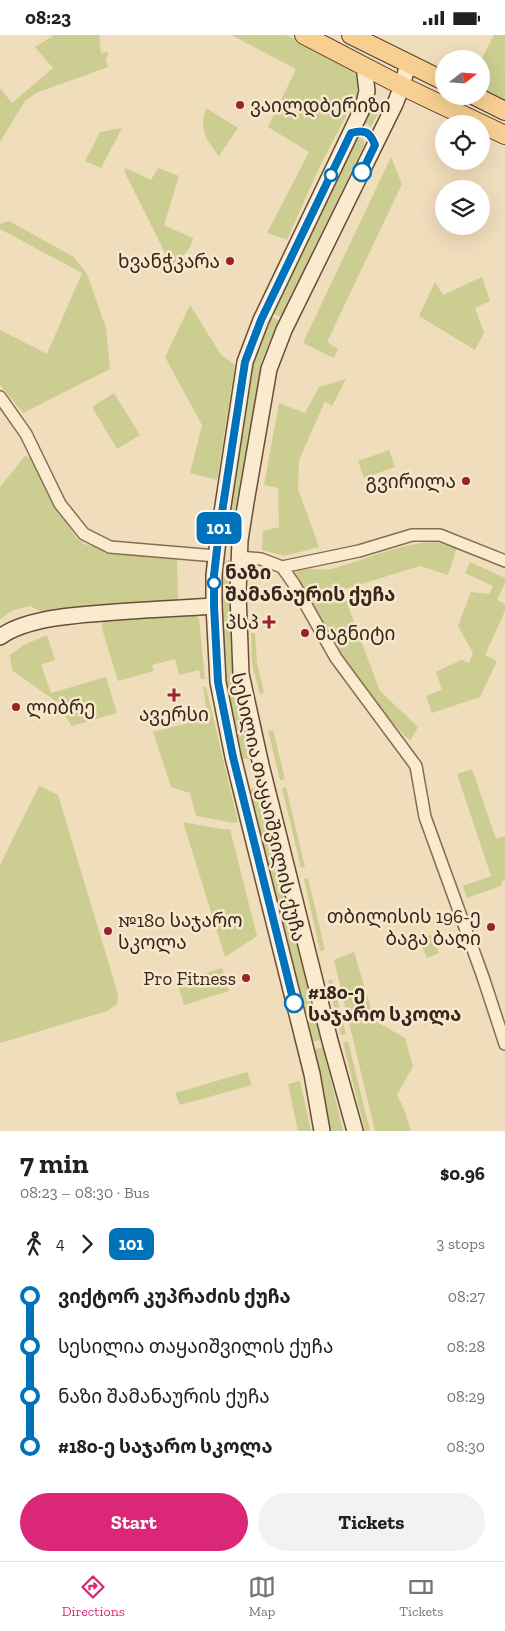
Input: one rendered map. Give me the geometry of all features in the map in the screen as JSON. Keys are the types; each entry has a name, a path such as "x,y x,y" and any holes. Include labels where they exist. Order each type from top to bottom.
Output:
{"main road":[{"path":"304,35 402,86 505,135"},
{"path":"351,35 435,77"},
{"name":"სესილია თაყაიშვილის ქუჩა","path":"355,1131 330,1041 266,787 241,674 237,604 239,557 247,492 269,369 284,330 402,86 408,64"},
{"name":"სესილია თაყაიშვილის ქუჩა","path":"322,1131 312,1074 233,757 218,682 214,606 216,555 245,362 261,320 363,107 367,91 364,66"},
{"path":"490,104 505,111"},
{"path":"351,133 357,131 367,133 372,136 375,145"},
{"path":"219,532 223,541 228,544 234,544 240,540"},
{"path":"216,555 239,557"},
{"path":"0,637 24,626 58,618 103,613 214,606"},
{"path":"233,757 242,767 247,768 255,762 258,753"},
{"path":"242,792 246,786 256,782 266,787"}],"street":[{"path":"0,397 26,434 60,504 84,534 110,547 216,555"},
{"path":"239,557 261,559 282,567 359,551 412,535 440,535 505,561"},
{"path":"282,567 294,584 336,658 416,766 425,817 483,977 505,1044"}],"green space":[{"path":"54,35 99,35 101,53 109,52 106,60 108,67 36,93 25,101 0,142 0,88 12,103 53,68 35,47"},
{"path":"231,35 287,35 353,71 358,79 357,95 319,168 287,240 267,233 309,152 268,127 296,69"},
{"path":"494,35 505,35 505,100 490,93 490,50 486,50"},
{"path":"375,100 383,104 371,127 363,124"},
{"path":"206,108 238,128 219,156 205,134 203,122"},
{"path":"122,128 101,168 85,161 100,132"},
{"path":"357,138 361,138 364,141 364,145 281,317 272,313"},
{"path":"391,157 402,184 327,342 338,349 334,358 303,343"},
{"path":"126,168 151,180 158,168 179,176 164,225 193,238 186,252 174,263 169,261 124,171"},
{"path":"9,221 74,257 87,274 106,328 110,369 23,413 0,385 0,330 47,354 82,273 0,229 0,224"},
{"path":"482,277 490,301 475,308 484,333 475,350 419,316 435,282 443,295"},
{"path":"190,305 221,355 235,365 217,480 190,473 202,425 165,357"},
{"path":"270,317 279,320 262,360 243,472 236,536 232,538 227,534 251,363"},
{"path":"346,379 332,406 325,401 299,460 298,489 319,547 284,556 262,550 263,531 279,527 278,488 264,485 279,403 305,413 319,387"},
{"path":"114,393 140,435 117,449 92,407"},
{"path":"389,450 395,467 364,478 358,461"},
{"path":"25,456 30,458 58,509 76,537 84,544 121,553 177,557 178,603 79,607 42,612 30,606 14,610 0,619 0,487"},
{"path":"435,542 457,548 448,575 420,566 342,590 380,691 418,727 410,741 360,689 294,573 307,569 331,569 408,545"},
{"path":"227,560 233,562 231,587 222,587 224,563"},
{"path":"470,562 505,578 505,583 497,600 505,604 505,611 485,655 497,661 480,697 432,713 426,696 442,690 436,672 461,660 469,663 473,653 458,626 471,592 489,594 493,586 465,573"},
{"path":"222,595 230,595 235,673 253,753 251,758 246,759 242,758 224,670"},
{"path":"194,615 199,619 205,679 201,679 199,670 179,675 175,659 152,665 154,671 118,681 103,632 102,625 104,620"},
{"path":"251,633 255,633 257,663 264,693 260,694 252,664"},
{"path":"47,635 55,660 41,665 51,693 106,677 117,713 72,726 54,700 12,670 10,655 24,645"},
{"path":"203,687 206,687 238,822 234,823 196,816 190,793 171,787 153,732 208,718"},
{"path":"273,730 285,779 280,780 268,731"},
{"path":"472,769 496,839 505,836 505,880 502,881 501,886 467,898 463,886 491,876 457,774"},
{"path":"39,786 58,795 118,994 117,1004 107,1011 0,1043 0,865"},
{"path":"286,787 305,867 301,868 282,788"},
{"path":"261,788 321,1040 310,1042 250,790"},
{"path":"183,822 230,829 257,936 225,957"},
{"path":"308,878 325,950 320,951 304,879"},
{"path":"431,935 439,953 427,958 419,940"},
{"path":"354,952 375,1021 405,1038 413,1066 397,1095 411,1131 375,1131 334,960"},
{"path":"222,968 229,991 184,1005 177,982"},
{"path":"332,979 346,1034 341,1035 328,981"},
{"path":"348,1041 370,1131 365,1131 343,1043"},
{"path":"323,1047 343,1131 331,1131 312,1050"},
{"path":"247,1072 252,1085 180,1105 175,1093"},
{"path":"300,1081 311,1131 298,1131 288,1084"}],"bus line":[{"name":"101","path":"294,1003 233,757 218,682 214,575 245,362 261,320 351,133 357,131 364,131 372,136 375,145 362,172"}],"place":[{"name":"ვაილდბერიზი","path":"240,105"},
{"name":"ხვანჭკარა","path":"230,261"},
{"name":"გვირილა","path":"466,481"},
{"name":"ნაზი შამანაურის ქუჩა","path":"214,583"},
{"name":"პსპ","path":"269,622"},
{"name":"მაგნიტი","path":"305,633"},
{"name":"ავერსი","path":"174,695"},
{"name":"ლიბრე","path":"16,707"},
{"name":"თბილისის 196-ე ბაგა ბაღი","path":"491,927"},
{"name":"№180 საჯარო სკოლა","path":"108,931"},
{"name":"Pro Fitness","path":"246,978"},
{"name":"#180-ე საჯარო სკოლა","path":"294,1003"}]}
